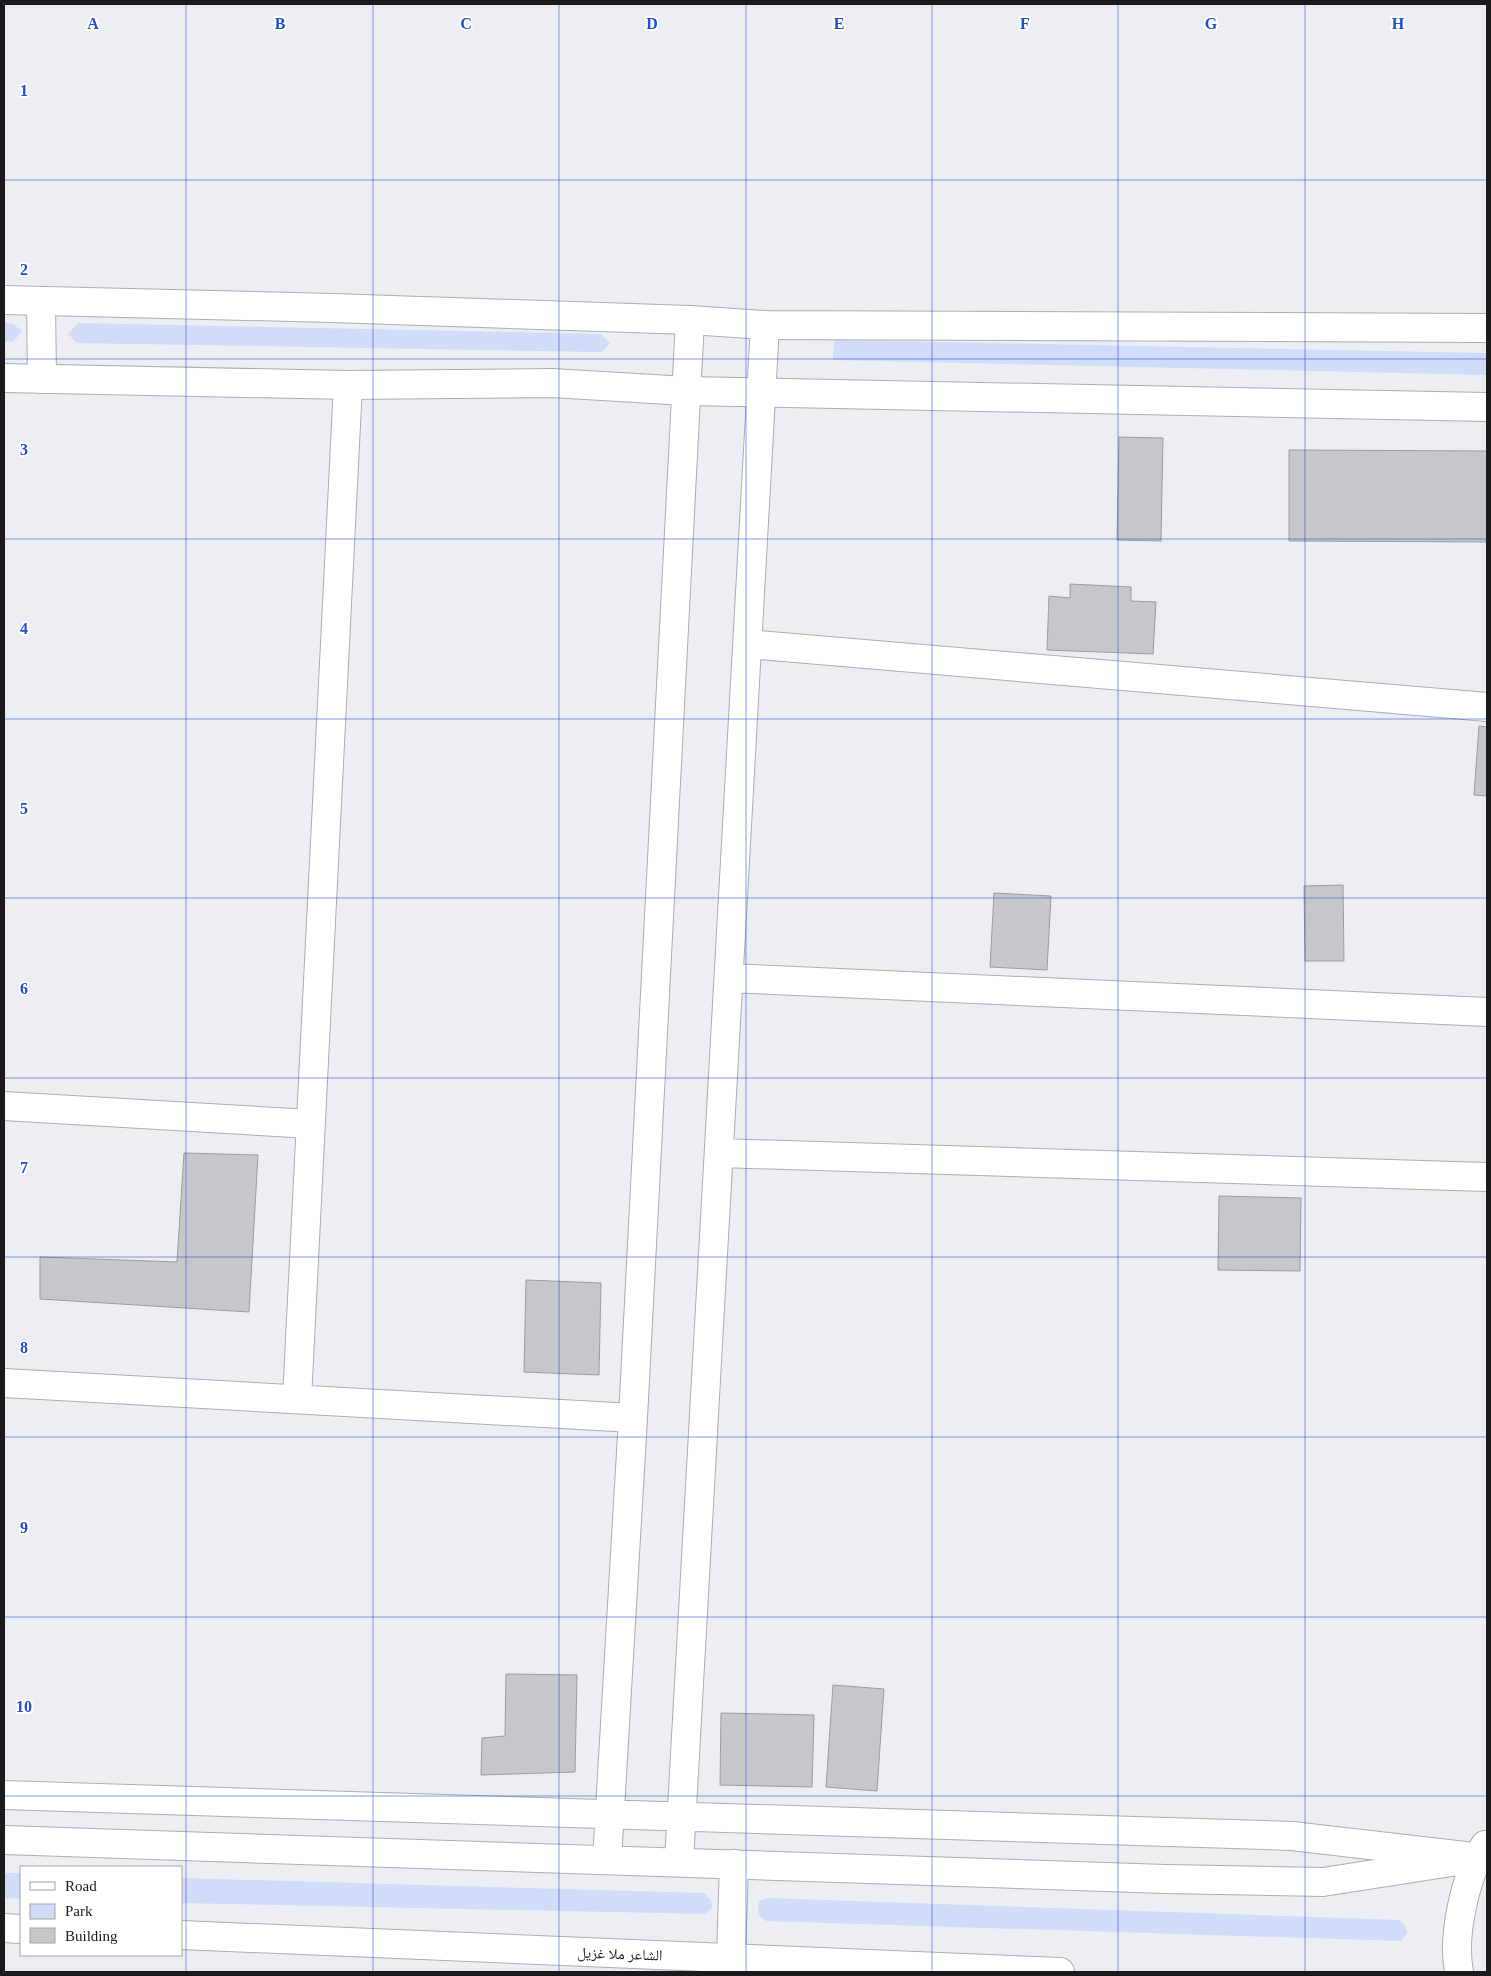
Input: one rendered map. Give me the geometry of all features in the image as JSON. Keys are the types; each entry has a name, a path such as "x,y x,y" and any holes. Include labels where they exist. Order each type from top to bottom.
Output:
{"street":[{"path":"4,300 333,308 690,320 766,325 1487,328"},
{"path":"41,301 42,379"},
{"path":"607,1860 633,1418 690,320"},
{"path":"679,1862 766,325"},
{"path":"4,378 348,385 552,383 686,391 762,393 1487,407"},
{"path":"296,1399 348,385"},
{"path":"748,644 1487,707"},
{"path":"729,978 1487,1012"},
{"path":"4,1106 311,1124"},
{"path":"719,1153 1487,1177"},
{"path":"4,1383 633,1418"},
{"path":"4,1795 1292,1836 1482,1850"},
{"path":"4,1840 1166,1879 1323,1882 1482,1850"},
{"path":"1459,1972 1457,1962 1460,1909 1482,1850"},
{"path":"732,1958 734,1864"},
{"path":"4,1928 20,1929"},
{"name":"الشاعر ملا غزيل","path":"182,1935 1060,1972"}],"green space":[{"path":"4,323 12,323 22,331 13,342 4,341"},
{"path":"78,323 601,334 610,343 602,352 77,343 68,334"},
{"path":"834,340 1487,353 1487,375 833,360"},
{"path":"4,1873 20,1873 20,1899 4,1898"},
{"path":"182,1878 704,1893 711,1900 712,1907 706,1914 182,1903"},
{"path":"768,1898 1399,1920 1405,1925 1407,1933 1401,1941 766,1921 758,1914 759,1901"}],"building":[{"path":"1119,437 1163,438 1161,541 1117,540"},
{"path":"1289,450 1487,451 1487,542 1289,541"},
{"path":"1070,584 1131,587 1131,601 1156,602 1153,654 1047,650 1049,596 1070,598"},
{"path":"1479,726 1487,727 1487,796 1474,795"},
{"path":"1343,885 1344,961 1305,961 1304,886"},
{"path":"994,893 1051,896 1047,970 990,967"},
{"path":"184,1153 258,1155 249,1312 40,1299 40,1257 177,1262"},
{"path":"1219,1196 1301,1198 1300,1271 1218,1270"},
{"path":"526,1280 601,1283 599,1375 524,1372"},
{"path":"506,1674 577,1675 575,1772 481,1775 482,1738 505,1736"},
{"path":"833,1685 884,1689 877,1791 826,1787"},
{"path":"721,1713 814,1715 812,1787 720,1785"}]}
